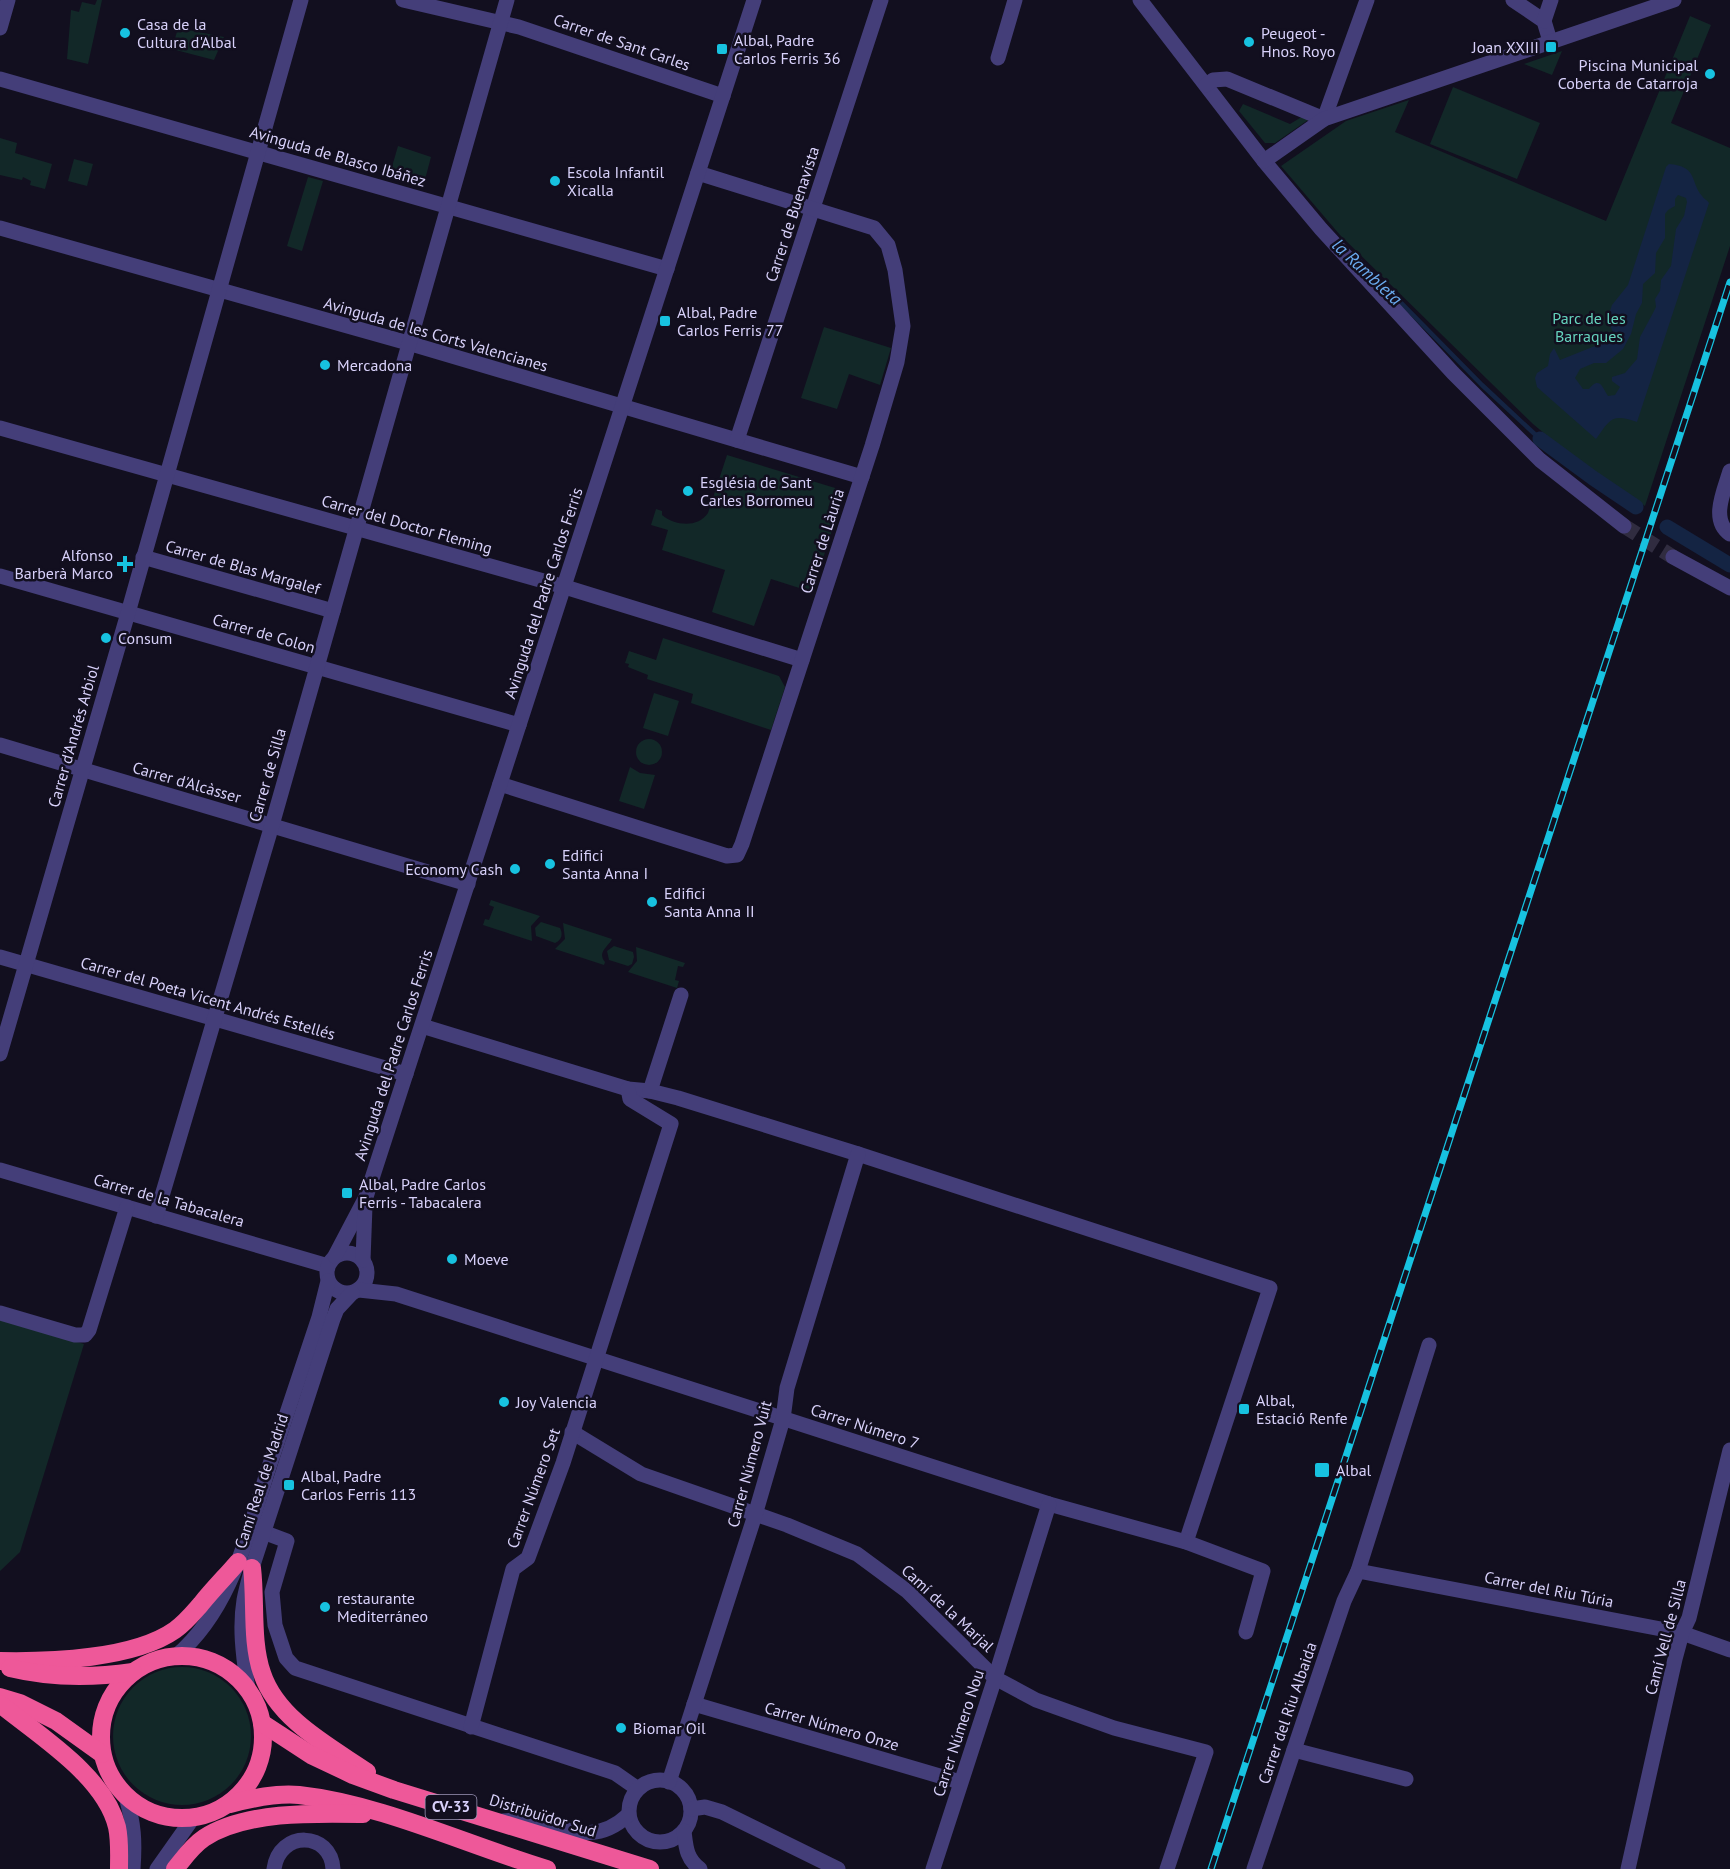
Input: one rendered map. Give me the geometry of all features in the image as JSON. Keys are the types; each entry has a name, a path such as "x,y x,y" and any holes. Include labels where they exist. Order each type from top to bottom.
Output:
{"highway":[{"path":"0,1663 72,1659 120,1651 149,1643 174,1631 189,1619 245,1565"},
{"path":"245,1565 261,1672 270,1692 292,1718 317,1738 394,1790"},
{"name":"CV-33","path":"229,1804 245,1788 257,1768 263,1746 262,1723 257,1706 248,1690 229,1670 204,1659 176,1656 153,1661 133,1672 116,1689 105,1709 100,1731 102,1754 107,1770 126,1797 146,1810 169,1817 194,1818 212,1813 229,1804 260,1796 297,1795 343,1802 387,1815 547,1869"},
{"name":"CV-33","path":"0,1663 38,1674 66,1677 100,1677 133,1672"},
{"path":"0,1697 20,1703 56,1721 102,1754"},
{"path":"0,1704 34,1728 73,1762 100,1793 110,1808 117,1827 120,1869"},
{"name":"Distribuïdor Sud","path":"262,1723 311,1755 353,1775 394,1790 650,1869"},
{"path":"175,1869 202,1840 218,1830 241,1822 293,1815 387,1815"}],"street":[{"path":"0,28 8,0"},
{"name":"Carrer d'Andrés Arbiol","path":"0,1054 128,613 301,0"},
{"name":"Carrer de Sant Carles","path":"403,0 500,22 723,96"},
{"name":"Carrer de Silla","path":"156,1216 216,1020 507,0"},
{"name":"Avinguda del Padre Carlos Ferris","path":"330,1268 366,1197 754,0"},
{"name":"Carrer de Buenavista","path":"737,440 881,0"},
{"path":"998,58 1015,0"},
{"path":"1324,119 1367,0"},
{"path":"1513,0 1544,21"},
{"path":"1550,41 1544,21 1551,0"},
{"path":"1264,161 1324,119 1674,0"},
{"path":"1147,2 1186,59 1264,161 1321,229 1461,381 1540,460 1624,526"},
{"name":"Avinguda de Blasco Ibáñez","path":"0,79 667,269"},
{"path":"1206,85 1214,80 1227,79 1324,119"},
{"path":"698,172 813,209"},
{"name":"Carrer de Làuria","path":"500,784 729,856 737,855 741,849 862,477 897,362 903,326 893,257 888,245 874,228 813,209"},
{"name":"Avinguda de les Corts Valencianes","path":"0,228 862,477"},
{"name":"Carrer del Doctor Fleming","path":"0,428 565,587 802,660"},
{"path":"1730,471 1719,510 1721,524 1730,534"},
{"name":"Carrer de Blas Margalef","path":"143,557 333,611"},
{"path":"1673,557 1730,588"},
{"name":"Carrer de Colon","path":"0,576 519,725"},
{"name":"Carrer d'Alcàsser","path":"0,745 468,884"},
{"name":"Carrer del Poeta Vicent Andrés Estellés","path":"0,957 406,1074"},
{"path":"650,1091 681,995"},
{"path":"422,1026 628,1089 650,1091 678,1098 1270,1288 1186,1542"},
{"name":"Carrer Número Set","path":"471,1727 513,1569 531,1553 563,1463 671,1124 630,1099 628,1089"},
{"name":"Carrer Número Vuit","path":"669,1782 755,1515 783,1419 787,1388 858,1154"},
{"name":"Carrer de la Tabacalera","path":"0,1170 330,1268"},
{"name":"Avinguda del Padre Carlos Ferris","path":"365,1266 366,1197"},
{"path":"0,1313 75,1335 85,1335 127,1207"},
{"path":"341,1253 353,1253 365,1266 367,1279 355,1291 340,1292 331,1286 330,1268 341,1253"},
{"name":"Carrer Número 7","path":"365,1266 396,1294"},
{"name":"Camí Real de Madrid","path":"248,1690 242,1620 245,1565 319,1317 330,1268"},
{"name":"Carrer Número 7","path":"355,1291 396,1294 1049,1504 1186,1542 1263,1571 1246,1632"},
{"name":"Camí Real de Madrid","path":"176,1656 200,1633 245,1565 263,1532 333,1319 337,1309 355,1291"},
{"name":"Carrer del Riu Albaida","path":"1254,1869 1344,1601 1358,1571 1429,1345"},
{"name":"Camí de la Marjal","path":"572,1432 641,1474 787,1526 857,1554 907,1591 995,1678 1036,1700 1114,1728 1206,1752 1167,1869"},
{"name":"Camí Vell de Silla","path":"1628,1869 1682,1633 1692,1608 1730,1450"},
{"name":"Carrer Número Nou","path":"933,1869 1049,1504"},
{"path":"263,1532 287,1541 272,1592 275,1625 286,1658 295,1668 615,1773 638,1789"},
{"name":"Carrer del Riu Túria","path":"1358,1571 1682,1633 1730,1650"},
{"name":"Carrer Número Onze","path":"694,1704 960,1782"},
{"path":"1293,1750 1406,1779"},
{"path":"653,1781 669,1782 684,1792 691,1809 688,1824 676,1838 666,1842 646,1839 631,1825 628,1815 632,1796 638,1789 653,1781"},
{"path":"126,1797 134,1831 133,1869"},
{"path":"691,1809 705,1807 722,1812 838,1869"},
{"path":"495,1821 524,1820 578,1833 590,1833 608,1828 628,1815"},
{"path":"158,1869 194,1818"},
{"path":"684,1831 686,1851 691,1862 700,1869"},
{"path":"274,1869 275,1860 286,1845 296,1840 311,1840 320,1845 331,1857 333,1869"},
{"path":"507,1857 525,1869"}],"green space":[{"path":"97,0 102,0 88,64 67,59 71,10 79,12 82,2 95,5"},
{"name":"Parc de les Barraques","path":"1690,16 1711,25 1671,123 1730,148 1730,246 1645,506 1576,460 1533,424 1340,235 1281,166 1346,121 1409,100 1395,132 1606,221"},
{"path":"178,28 224,37 214,60 172,49"},
{"path":"1562,51 1552,75 1524,64"},
{"path":"1453,87 1540,123 1517,179 1430,144"},
{"path":"1243,104 1290,124 1305,115 1308,120 1275,143 1265,143 1239,111"},
{"path":"0,138 17,143 15,153 52,164 45,189 30,185 31,181 23,177 22,180 0,175"},
{"path":"398,146 431,157 423,187 389,177"},
{"path":"74,159 93,164 87,186 68,181"},
{"path":"308,177 323,181 302,251 287,246"},
{"path":"824,327 891,348 880,385 849,374 837,409 801,398"},
{"path":"727,455 845,491 812,592 771,579 754,626 712,612 725,570 662,550 668,530 651,525 656,509 662,511 662,515 667,519 680,523 692,523 704,518 708,513"},
{"path":"663,638 779,676 785,687 771,730 691,703 693,694 647,679 648,675 628,667 629,664 625,663 629,651 656,660"},
{"path":"654,693 679,701 668,736 643,728"},
{"path":"649,739 658,743 662,752 658,761 649,765 640,761 636,752 640,743"},
{"path":"630,767 640,773 655,775 644,809 619,801"},
{"path":"491,900 540,916 531,926 532,941 483,925 485,919 489,920 494,907 489,905"},
{"path":"541,922 560,928 562,935 560,939 555,943 536,936 535,928"},
{"path":"563,923 612,939 602,955 604,965 555,949 565,939"},
{"path":"614,946 633,952 632,964 628,966 609,960 607,951"},
{"path":"636,947 685,963 683,967 678,966 675,980 679,981 677,988 628,972 637,961"},
{"path":"0,1319 84,1344 20,1552 0,1571"},
{"path":"182,1667 208,1672 231,1687 246,1710 251,1736 246,1762 231,1785 208,1800 182,1805 156,1800 133,1785 118,1762 113,1736 118,1710 133,1687 156,1672"}],"water":[{"path":"1669,164 1678,165 1689,171 1698,191 1709,203 1637,422 1616,418 1608,423 1596,439 1537,387 1535,378 1537,373 1548,366 1550,354 1554,348 1560,360 1615,338 1608,320 1609,314 1612,305 1628,285 1666,167","holes":["1678,195 1686,198 1684,216 1676,229 1671,266 1661,280 1660,291 1655,299 1656,307 1640,337 1637,359 1625,373 1612,377 1612,381 1620,387 1615,395 1608,396 1599,383 1589,389 1583,389 1575,378 1580,369 1594,363 1606,363 1623,349 1642,303 1643,284 1655,273 1656,253 1665,238 1665,214 1675,206 1675,199"]}],"waterway":[{"name":"la Rambleta","path":"1357,258 1482,385 1540,439"},
{"name":"la Rambleta","path":"1540,439 1636,507"},
{"name":"la Rambleta","path":"1667,527 1730,565"}],"tunnel":[{"path":"1624,526 1673,557"}],"railway":[{"path":"1211,1869 1730,282"}],"place":[{"name":"Casa de la Cultura d'Albal","path":"125,33"},
{"name":"Peugeot - Hnos. Royo","path":"1249,42"},
{"name":"Joan XXIII","path":"1551,47"},
{"name":"Albal, Padre Carlos Ferris 36","path":"722,49"},
{"name":"Piscina Municipal Coberta de Catarroja","path":"1710,74"},
{"name":"Escola Infantil Xicalla","path":"555,181"},
{"name":"Albal, Padre Carlos Ferris 77","path":"665,321"},
{"name":"Mercadona","path":"325,365"},
{"name":"Església de Sant Carles Borromeu","path":"688,491"},
{"name":"Alfonso Barberà Marco","path":"125,564"},
{"name":"Consum","path":"106,638"},
{"name":"Edifici Santa Anna I","path":"550,864"},
{"name":"Economy Cash","path":"515,869"},
{"name":"Edifici Santa Anna II","path":"652,902"},
{"name":"Albal, Padre Carlos Ferris - Tabacalera","path":"347,1193"},
{"name":"Moeve","path":"452,1259"},
{"name":"Joy Valencia","path":"504,1402"},
{"name":"Albal, Estació Renfe","path":"1244,1409"},
{"name":"Albal","path":"1322,1470"},
{"name":"Albal, Padre Carlos Ferris 113","path":"289,1485"},
{"name":"restaurante Mediterráneo","path":"325,1607"},
{"name":"Biomar Oil","path":"621,1728"}]}
